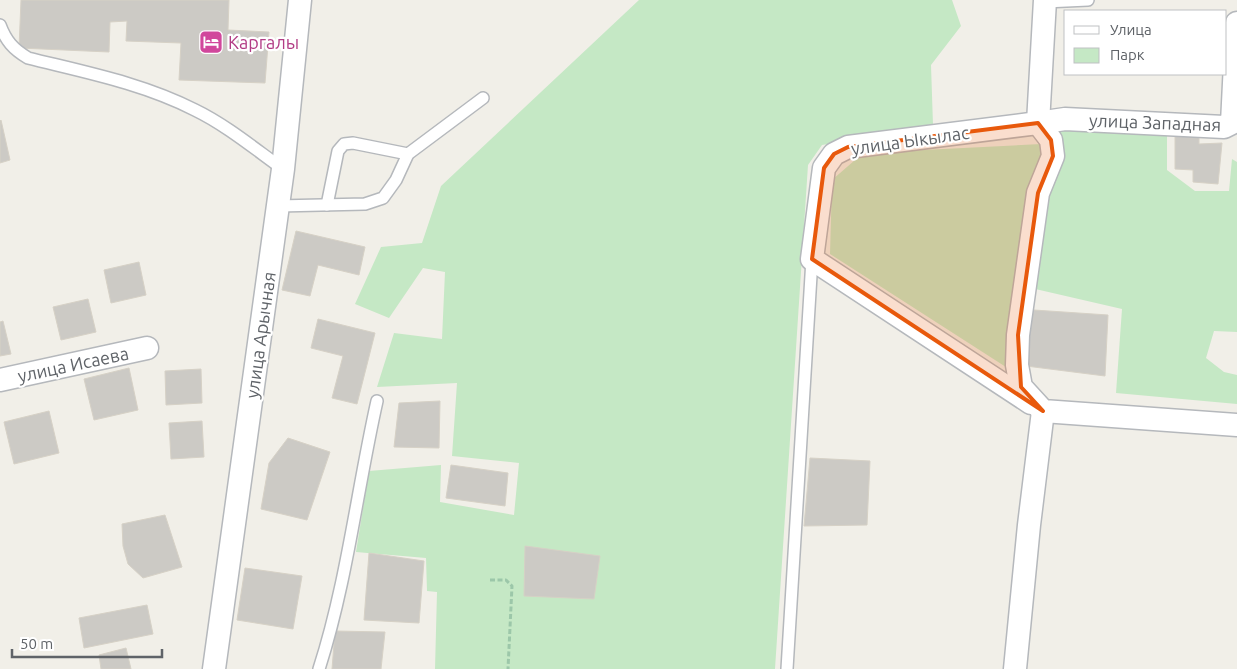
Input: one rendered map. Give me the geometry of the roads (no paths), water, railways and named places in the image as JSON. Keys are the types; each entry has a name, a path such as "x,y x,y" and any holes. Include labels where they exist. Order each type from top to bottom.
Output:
{"street":[{"name":"улица Арычная","path":"214,669 283,169 300,0"},
{"path":"1014,669 1043,411 1022,387 1017,365 1018,335 1038,193 1053,156 1052,140 1038,123 1045,1"},
{"name":"улица Западная","path":"1038,123 1065,119 1224,127 1232,123 1237,33"},
{"name":"улица Ыкылас","path":"812,259 824,168 834,154 848,147 1038,123"},
{"path":"812,259 1043,411 1237,425"},
{"name":"улица Исаева","path":"0,380 147,348"}],"lane":[{"path":"1045,1 1088,0"},
{"path":"0,26 6,39 15,51 28,58 142,88 173,99 197,111 283,169"},
{"path":"278,206 365,204 383,198 396,180 408,154 483,98"},
{"path":"327,205 338,151 344,144 353,142 408,154"},
{"path":"787,669 812,259"},
{"path":"319,669 349,548 360,478 377,401"}],"place":[{"name":"Каргалы","path":"211,42"}]}
